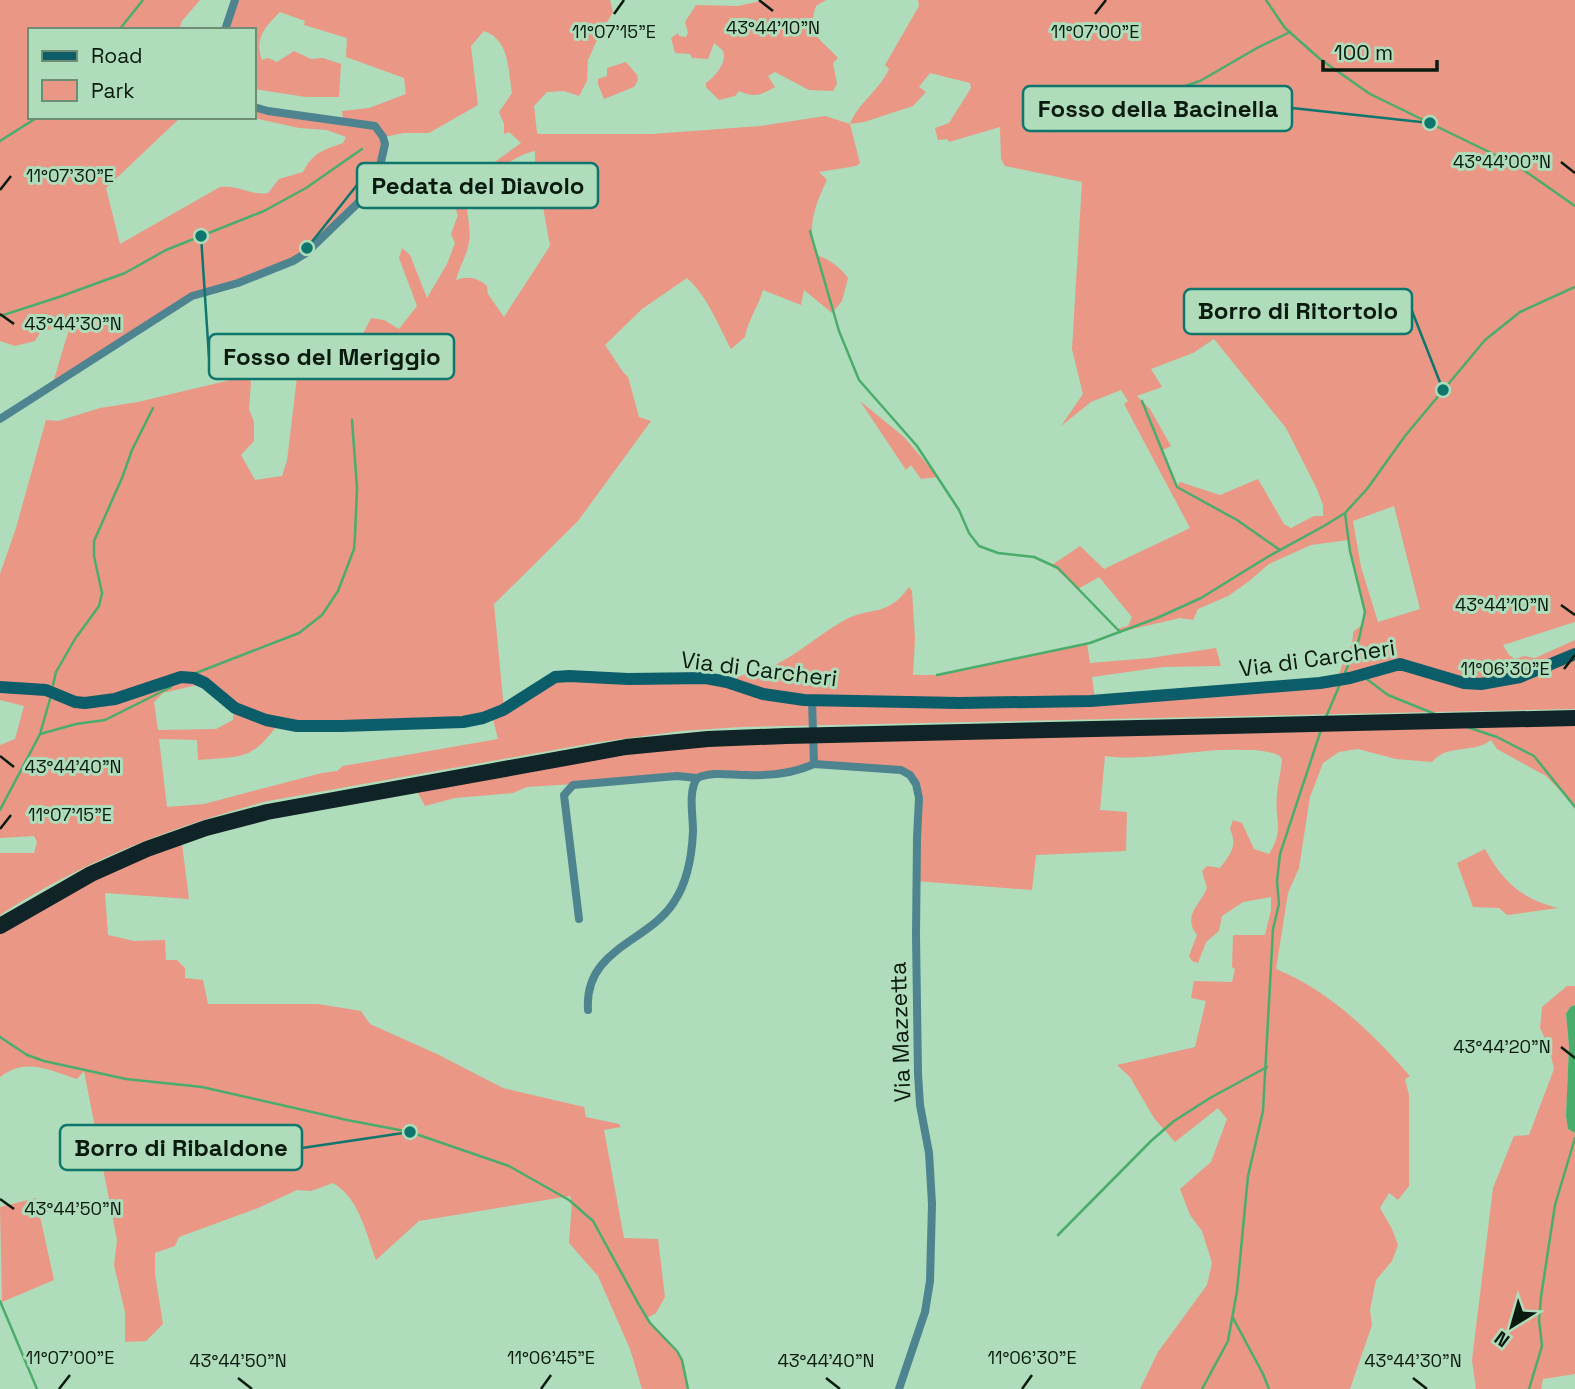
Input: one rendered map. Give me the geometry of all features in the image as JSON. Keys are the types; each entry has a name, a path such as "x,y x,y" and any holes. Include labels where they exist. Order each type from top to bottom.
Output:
{"highway":[{"path":"0,915 82,868 133,844 198,820 268,801 636,736 741,727 1575,709"},
{"path":"0,926 97,871 169,841 232,820 358,794 626,747 708,739 786,736 1575,718"}],"street":[{"path":"226,28 235,0"},
{"path":"1,416 192,296 238,283 293,261 306,253 359,202 380,166 385,144 374,126 256,108"},
{"name":"Via di Carcheri","path":"0,687 46,690 75,702 85,703 115,699 181,677 194,678 205,683 234,708 266,720 308,726 463,722 503,710 549,680 569,676 628,679 706,678 763,694 812,703 1103,700 1320,683 1400,664 1464,683 1481,684 1520,677 1575,654"},
{"path":"812,703 813,761"},
{"name":"Via Mazzetta","path":"579,919 564,795 573,785 677,776 697,778 713,774 769,774 800,770 813,761 901,771 910,775 916,784 919,798 916,838 916,1018 920,1105 925,1124 930,1176 930,1281 925,1312 900,1389"},
{"path":"588,1010 590,988 599,966 670,909 682,891 689,869 693,830 692,790 697,778"}],"green space":[{"path":"0,0 200,0 182,21 180,28 28,28 28,119 179,119 106,188 120,244 220,187 268,193 279,179 303,172 315,156 343,143 346,137 327,130 299,128 256,118 256,107 343,120 342,111 369,108 406,94 404,78 346,57 347,38 304,25 305,21 280,12 262,33 259,45 262,60 268,58 277,62 294,51 311,59 323,58 341,64 339,97 306,97 256,89 256,28 226,28 235,0 610,0 613,12 588,60 587,81 579,96 564,91 547,92 534,106 537,133 652,134 760,126 825,116 850,124 885,77 889,69 885,65 919,6 918,0 1575,0 1575,622 1503,645 1515,659 1524,656 1535,658 1575,640 1575,709 741,727 681,731 593,743 268,801 198,822 130,847 64,878 0,915 0,853 34,853 37,842 34,836 0,838 0,745 15,739 24,706 0,700 0,574 16,528 46,420 58,421 100,408 138,402 247,376 251,382 249,409 254,422 254,441 241,455 255,480 282,476 287,461 297,377 351,370 355,363 352,355 371,318 384,320 399,329 417,306 399,258 402,248 410,255 427,298 447,264 455,243 451,234 458,215 455,199 458,189 465,181 521,143 509,132 504,134 504,124 499,112 512,93 506,57 499,41 484,31 471,46 478,105 429,133 404,133 384,137 385,144 367,191 293,261 192,296 52,386 70,326 41,331 35,341 15,346 0,341","holes":["930,73 970,83 971,88 949,123 935,128 938,140 947,139 949,142 1000,127 1001,159 1005,166 1082,182 1072,349 1083,394 1061,426 1091,402 1121,390 1128,401 1124,404 1190,528 1104,569 1080,546 1052,565 1078,589 1099,577 1132,617 1128,626 1117,629 1120,632 1180,618 1193,620 1198,609 1228,596 1269,564 1311,545 1348,540 1365,618 1363,624 1353,632 1338,680 1095,700 1092,677 1163,667 1221,666 1216,648 1150,658 1090,663 1087,643 937,675 913,675 915,639 912,591 909,587 893,604 853,616 775,665 734,680 569,676 504,710 494,604 578,521 651,421 639,417 628,377 605,345 642,309 687,278 707,302 731,349 745,337 763,290 801,305 804,290 832,313 842,301 848,278 834,264 816,255 813,245 813,217 827,180 819,172 860,163 850,124 913,106 926,92 919,87","535,151 550,246 504,317 488,294 487,286 472,278 456,280 469,241 468,189 517,158","1214,339 1286,428 1317,489 1323,505 1323,516 1314,516 1291,528 1284,524 1258,479 1220,495 1180,482 1177,486 1161,451 1171,446 1150,409 1137,396 1162,387 1151,369 1193,353","1394,506 1420,609 1378,622 1361,567 1353,521","205,683 234,708 233,720 216,729 158,730 154,702 163,693","492,715 498,739 343,766 337,771 204,804 167,807 159,739 197,740 198,760 245,754 261,744 279,723 483,718"]},
{"path":"765,0 826,0 816,6 813,24 817,36 838,58 833,63 837,84 833,91 809,90 775,72 768,76 775,87 770,90 753,95 739,91 735,96 719,100 706,87 706,83 722,65 722,50 714,43 708,59 675,53 671,38 678,33 679,36 686,37 688,33 685,22 696,5 738,6"},
{"path":"626,62 637,75 638,80 634,87 604,99 598,79 607,76 607,68"},
{"path":"860,401 904,437 938,477 921,479 911,465 906,470"},
{"path":"1575,718 1575,806 1546,776 1497,749 1491,740 1477,747 1453,750 1438,756 1432,762 1396,759 1358,749 1339,752 1323,763 1310,797 1299,868 1288,893 1276,969 1296,978 1332,1001 1381,1044 1410,1076 1405,1079 1409,1095 1409,1186 1398,1200 1389,1193 1380,1208 1398,1245 1392,1261 1376,1280 1370,1310 1372,1325 1350,1389 1140,1389 1158,1352 1207,1285 1212,1263 1202,1231 1190,1215 1180,1189 1211,1162 1227,1119 1218,1108 1175,1142 1154,1118 1130,1077 1117,1065 1195,1047 1206,1001 1191,998 1194,981 1232,982 1235,969 1232,967 1233,935 1265,935 1271,897 1243,902 1222,916 1219,931 1206,942 1198,963 1192,961 1189,956 1197,935 1191,922 1192,916 1207,888 1202,871 1207,866 1220,868 1230,854 1233,846 1230,829 1233,820 1242,823 1254,849 1269,854 1274,845 1278,831 1276,803 1282,760 1280,756 1261,751 1225,750 1139,757 1105,756 1100,810 1127,812 1126,851 1036,855 1032,890 916,881 916,784 901,770 814,764 800,770 527,787 513,793 455,798 425,806 413,784 626,747"},
{"path":"181,836 189,899 105,893 108,935 134,941 165,940 166,960 177,960 185,968 185,978 203,980 208,1004 318,1004 361,1011 370,1024 503,1088 584,1107 586,1117 619,1124 621,1127 604,1130 624,1238 658,1239 665,1297 656,1313 647,1318 677,1351 682,1360 688,1389 642,1389 630,1349 598,1276 569,1243 572,1201 570,1196 419,1221 376,1260 360,1217 342,1190 333,1183 311,1191 297,1190 258,1208 179,1237 175,1246 155,1253 155,1274 163,1324 146,1341 125,1342 125,1312 114,1265 117,1240 84,1071 77,1079 28,1066 0,1077 0,926"},
{"path":"1485,849 1499,871 1515,888 1534,900 1558,908 1507,915 1499,908 1473,907 1457,863"},
{"path":"1567,986 1575,986 1575,1005 1570,1007 1566,1014 1569,1046 1566,1116 1568,1129 1575,1133 1575,1374 1543,1379 1541,1389 1476,1389 1472,1360 1493,1188 1514,1136 1529,1135 1554,1069 1549,1047 1540,1028 1542,1007"},
{"path":"36,1198 54,1280 2,1302 0,1207"}],"shaded area":[{"path":"1575,1005 1575,1133 1568,1129 1566,1116 1569,1046 1566,1014 1570,1007"}],"waterway":[{"path":"121,28 143,0"},
{"path":"1266,0 1285,28 1320,59 1370,94 1518,166 1575,206"},
{"path":"1051,131 1200,81 1290,32"},
{"path":"0,141 35,119"},
{"path":"0,316 125,273 166,250 264,211 306,188 362,149"},
{"path":"810,231 839,331 859,380 917,446 979,546 998,553 1034,557 1058,568 1120,632"},
{"path":"937,675 1090,643 1157,618 1201,598 1324,526 1345,513 1367,489 1405,436 1485,340 1520,312 1575,287"},
{"path":"1142,401 1177,487 1237,520 1280,550"},
{"path":"53,685 56,672 75,639 99,606 102,593 94,556 94,541 132,450 153,408"},
{"path":"196,673 299,633 322,615 338,591 354,549 357,488 352,420"},
{"path":"1344,675 1359,639 1365,612 1350,551 1345,513"},
{"path":"1364,677 1388,695 1435,714"},
{"path":"1326,717 1340,684"},
{"path":"40,734 76,724 105,720 171,687"},
{"path":"0,810 40,734 50,699"},
{"path":"1467,727 1497,737 1534,756 1575,807"},
{"path":"1202,1389 1228,1341 1237,1291 1248,1176 1263,1111 1273,929 1279,904 1277,881 1280,854 1321,730"},
{"path":"0,1037 27,1055 44,1061 126,1079 202,1087 410,1132 509,1166 569,1200 593,1221 650,1323 677,1351 682,1360 688,1389"},
{"path":"1058,1235 1174,1121 1267,1067"},
{"path":"1529,1389 1542,1346 1539,1320 1541,1297 1555,1205 1575,1138"},
{"path":"0,1301 37,1389"},
{"path":"1233,1318 1269,1389"}],"place":[{"name":"Fosso della Bacinella","path":"1430,123"},
{"name":"Fosso del Meriggio","path":"201,236"},
{"name":"Pedata del Diavolo","path":"307,248"},
{"name":"Borro di Ritortolo","path":"1443,390"},
{"name":"Borro di Ribaldone","path":"410,1132"}]}
